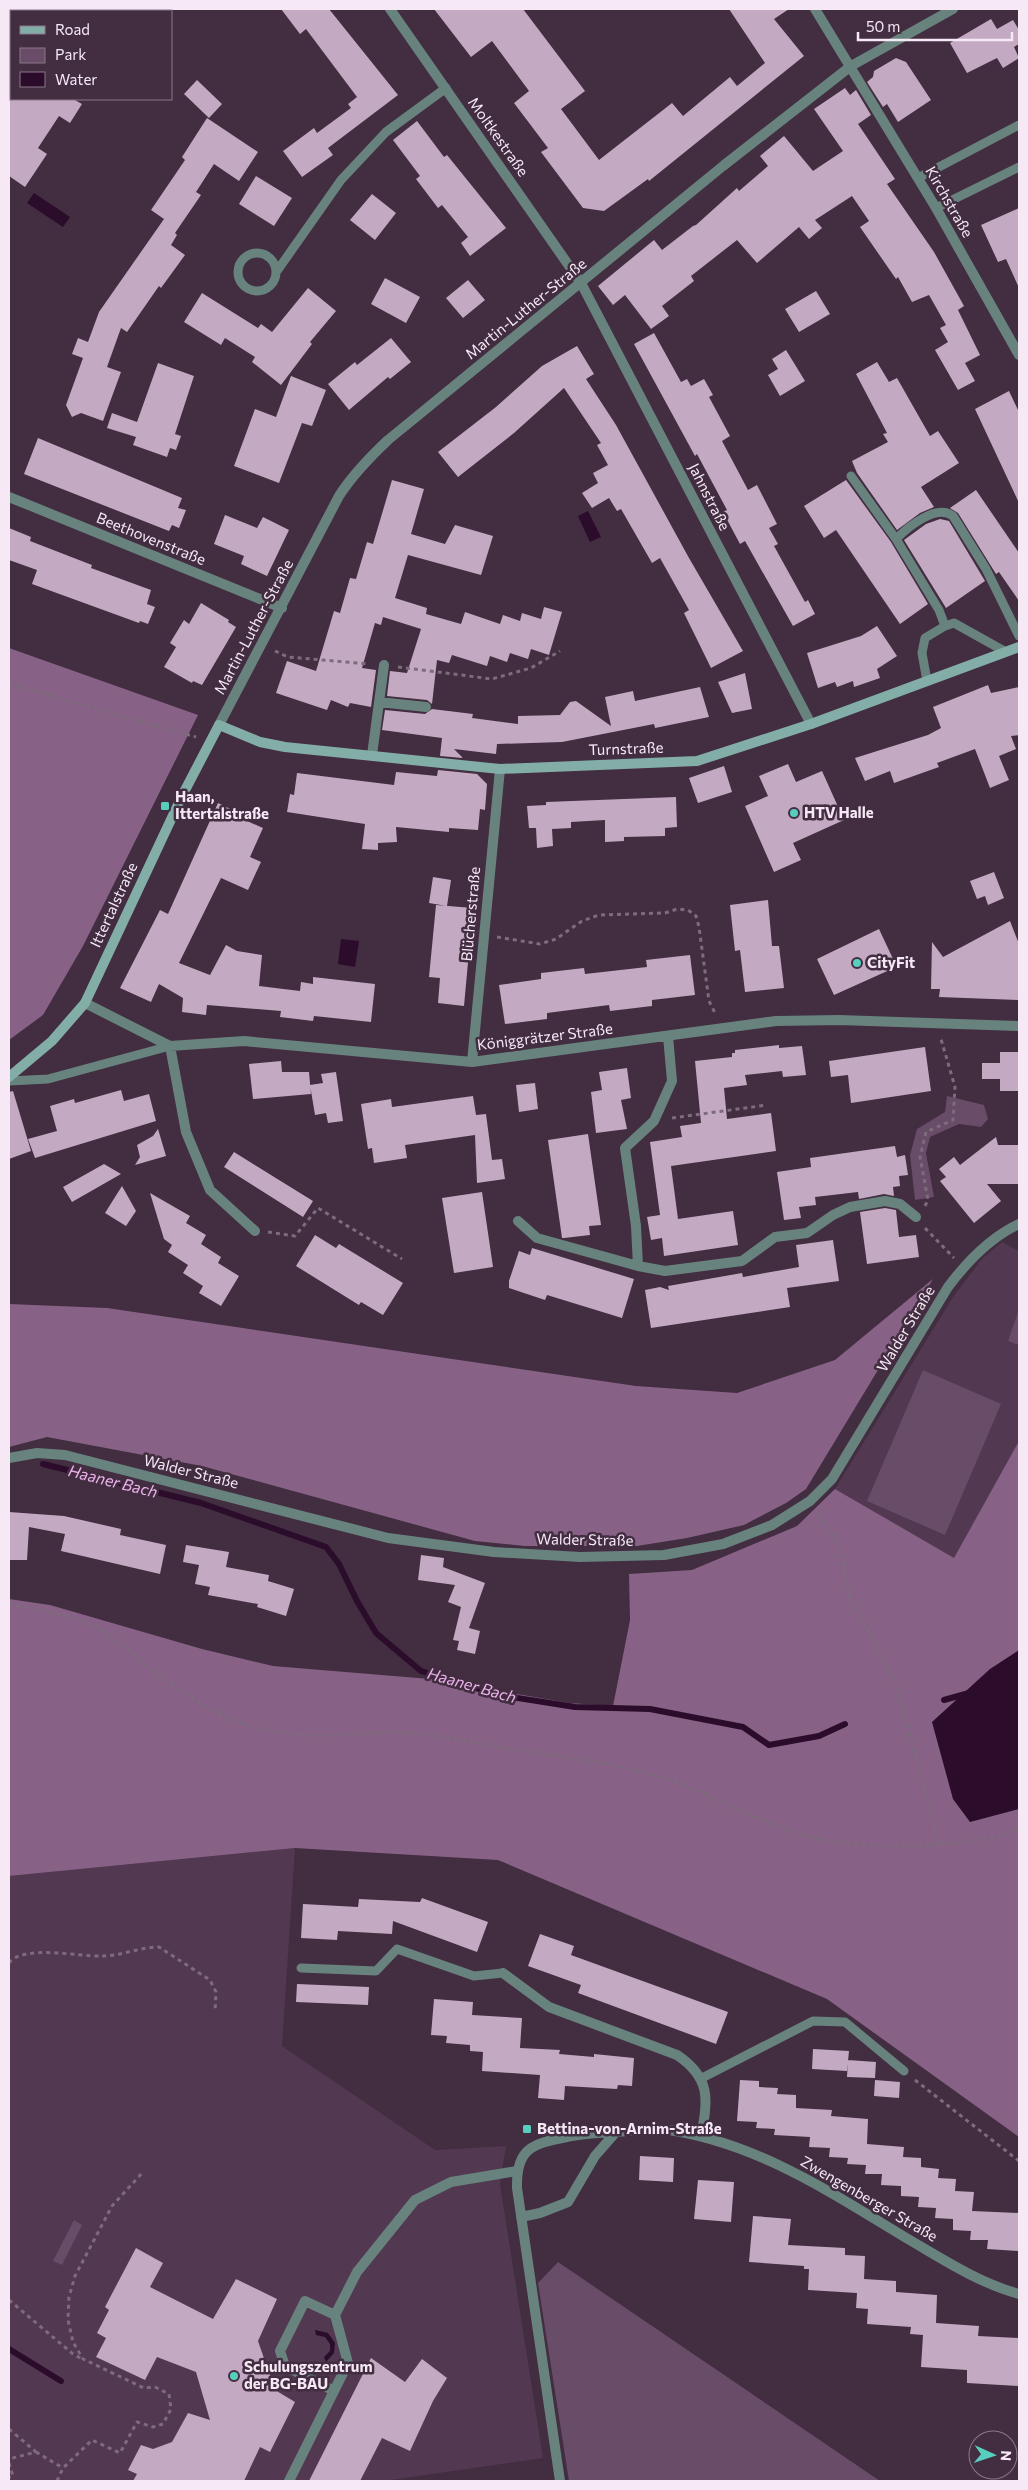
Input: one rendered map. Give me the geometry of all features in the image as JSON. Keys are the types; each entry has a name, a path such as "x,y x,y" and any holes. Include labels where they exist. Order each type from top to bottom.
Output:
{"main road":[{"name":"Turnstraße","path":"219,725 260,742 285,747 500,769 697,761 811,724 1019,647"},
{"name":"Ittertalstraße","path":"9,1079 52,1041 84,1003 182,796 219,725"}],"street":[{"name":"Moltkestraße","path":"390,9 581,283"},
{"name":"Kirchstraße","path":"816,9 936,208 1019,355"},
{"name":"Martin-Luther-Straße","path":"219,725 263,645 339,496 350,478 365,462 388,440 723,166 851,66 954,9"},
{"name":"Jahnstraße","path":"581,283 811,724"},
{"name":"Beethovenstraße","path":"9,497 282,608"},
{"path":"372,755 384,665"},
{"path":"379,702 426,707"},
{"name":"Blücherstraße","path":"472,1062 500,769"},
{"path":"84,1003 170,1046 186,1132 210,1190 255,1230"},
{"name":"Königgrätzer Straße","path":"170,1046 244,1041 472,1062 776,1021 830,1020 938,1025 1019,1026"},
{"path":"638,1266 636,1226 625,1148 654,1121 672,1081 668,1036"},
{"path":"518,1221 537,1238 638,1266 666,1271 742,1261 775,1237 807,1233 833,1215 850,1207 885,1200 900,1204 916,1217"},
{"name":"Walder Straße","path":"9,1458 37,1452 65,1455 388,1538 494,1552 570,1556 664,1555 723,1544 772,1525 810,1501 832,1478 948,1287 963,1267 1018,1227"},
{"path":"503,1973 548,2006 677,2054 691,2064 702,2078 705,2100 701,2136"},
{"name":"Zwengenberger Straße","path":"517,2171 524,2152 544,2142 583,2133 659,2129 701,2136 761,2157 803,2176 957,2268 999,2289 1019,2294"},
{"path":"521,2217 540,2213 568,2202 595,2156 616,2132"},
{"path":"289,2481 348,2363 335,2315 357,2272 415,2200 451,2182 517,2171 521,2217 560,2481"},
{"path":"334,2391 285,2366 280,2351 305,2301 335,2315"}],"lane":[{"path":"277,271 269,257 255,252 243,259 238,272 245,288 257,292 266,290 272,284 277,271 341,180 386,132 446,88"},
{"path":"918,178 1019,125"},
{"path":"936,208 1019,167"},
{"path":"852,476 896,539 938,610 945,626"},
{"path":"896,539 903,532 936,512 948,512 953,516 986,569 1019,636"},
{"path":"927,681 922,653 926,638 945,626 954,623 1006,652"},
{"path":"9,1079 48,1079 170,1046"},
{"path":"301,1968 376,1971 397,1949 474,1976 503,1973"},
{"path":"702,2078 813,2021 845,2022 904,2071"}],"path":[{"path":"263,645 288,657 384,665 492,679 531,668 560,651"},
{"path":"9,684 210,742"},
{"path":"484,936 540,944 556,939 582,921 599,915 665,912 677,909 688,910 696,916 699,927 709,1001 724,1028"},
{"path":"938,1025 955,1087 953,1120 926,1132 920,1157 928,1200 916,1217 963,1267"},
{"path":"654,1121 767,1105"},
{"path":"255,1230 295,1236 318,1208 402,1259"},
{"path":"810,1501 840,1546 849,1595 896,1684 939,1843"},
{"path":"9,1604 49,1612 96,1628 128,1648 146,1666 187,1694 233,1720 255,1728 293,1734 335,1735 376,1732 423,1734 610,1764 676,1782 763,1821 822,1840 889,1846 1000,1836 1019,1829"},
{"path":"9,1963 18,1955 57,1953 103,1956 159,1946 210,1980 216,1992 215,2012"},
{"path":"904,2071 1019,2160"},
{"path":"83,2359 73,2342 68,2320 69,2297 75,2276 112,2206 143,2172"},
{"path":"9,2300 73,2354 144,2388 155,2387 169,2394 171,2409 163,2424 153,2427 138,2422 120,2453 92,2440 63,2468 57,2481"},
{"path":"9,2429 36,2452 63,2468"},
{"path":"9,2459 36,2452"},
{"path":"9,2463 13,2476 9,2477"}],"shaded area":[{"path":"9,648 198,715 83,946 43,1015 9,1040"},
{"path":"1002,1242 1019,1251 1019,1441 954,1559 835,1489 953,1297 982,1259"},
{"path":"933,1279 806,1489 786,1503 744,1525 687,1538 637,1546 525,1546 475,1541 202,1466 47,1437 9,1447 9,1304 107,1308 636,1386 737,1393 835,1360"},
{"path":"1019,1441 1019,2137 827,1999 498,1860 295,1848 9,1876 9,1599 50,1605 202,1649 273,1666 430,1679 569,1703 613,1706 630,1620 629,1574 692,1570 797,1526 835,1489 954,1558"},
{"path":"295,1848 282,2046 435,2150 506,2146 500,2184 543,2458 384,2481 9,2481 9,1876"}],"green space":[{"path":"947,1096 984,1105 988,1119 981,1127 959,1124 930,1137 926,1153 934,1197 915,1200 910,1155 917,1129 945,1112"},
{"path":"1019,1313 1019,1345 1008,1341"},
{"path":"923,1370 1001,1404 945,1535 867,1501"},
{"path":"74,2220 82,2225 62,2265 53,2261"},
{"path":"558,2262 880,2481 569,2481 538,2283"}],"water":[{"path":"34,193 70,217 63,227 27,203"},
{"path":"588,511 601,537 590,542 578,516"},
{"path":"341,939 359,941 355,967 338,964"},
{"path":"1019,1650 1019,1809 970,1822 953,1799 932,1722 990,1669"},
{"path":"315,2330 328,2333 335,2343 334,2353 326,2362 324,2357 330,2351 330,2344 325,2337 316,2335"}],"building":[{"path":"281,9 329,9 398,95 328,148 333,155 302,177 283,151 314,128 317,133 351,108 348,104 357,97 306,29 300,34"},
{"path":"434,9 523,9 585,91 561,109 599,160 672,103 683,116 730,77 737,86 765,63 729,9 789,9 774,19 804,56 649,181 648,179 604,211 583,208 541,152 548,148 514,103 529,91 492,41 471,57"},
{"path":"991,19 997,29 1013,20 1019,30 1019,44 1014,47 1019,58 1003,68 997,58 967,73 950,43"},
{"path":"896,58 906,62 931,100 898,122 887,104 883,107 867,82 873,77 874,71"},
{"path":"197,80 222,104 209,118 184,94"},
{"path":"845,88 850,95 856,90 871,115 858,124 895,179 887,184 934,252 964,306 958,310 980,355 965,363 975,381 958,390 935,350 948,342 940,328 946,325 929,295 912,302 898,277 896,279 860,227 869,221 852,196 815,220 822,228 809,239 799,227 757,263 737,240 691,276 694,281 662,306 669,316 651,329 625,295 613,305 598,286 654,240 662,250 696,225 737,188 739,191 768,166 760,156 784,136 813,171 843,151 814,109"},
{"path":"9,99 75,100 82,104 70,123 59,116 38,148 47,154 25,187 9,176"},
{"path":"207,118 258,152 239,181 214,164 196,192 201,195 175,233 177,235 171,245 185,255 161,288 159,286 127,332 121,328 107,367 121,372 103,421 81,413 72,417 66,405 83,358 72,354 78,338 88,342 99,312 164,219 151,210 185,160 182,157"},
{"path":"417,121 444,157 447,155 506,228 470,256 461,243 468,237 442,205 438,208 416,179 420,176 393,140"},
{"path":"256,176 292,198 274,226 239,204"},
{"path":"372,194 396,213 375,240 350,220"},
{"path":"1019,208 1019,288 1006,259 998,262 981,225"},
{"path":"385,278 420,297 406,323 371,304"},
{"path":"468,280 485,300 463,318 446,298"},
{"path":"308,288 336,311 310,342 312,344 281,385 252,362 255,357 225,338 221,345 184,322 202,293 258,328 261,324 272,332"},
{"path":"816,291 830,314 799,332 785,309"},
{"path":"654,333 681,382 687,379 691,386 704,379 713,395 709,397 730,436 722,441 748,490 757,485 777,524 769,528 778,544 774,546 805,602 808,600 815,614 793,626 745,541 740,544 723,512 727,510 697,454 695,456 634,344"},
{"path":"391,338 411,362 390,379 388,377 349,410 328,384 355,362 357,365"},
{"path":"577,346 594,374 586,379 616,425 689,558 743,651 711,668 684,613 689,610 660,558 652,563 621,509 617,511 609,498 592,508 582,493 598,483 593,473 608,465 597,445 601,443 564,388 514,433 458,477 438,452 496,407 542,366"},
{"path":"786,350 805,381 780,396 768,375 778,369 772,359"},
{"path":"877,362 889,382 897,378 930,436 938,431 959,463 921,487 934,507 920,513 897,530 857,473 852,461 888,442 883,434 887,433 856,374"},
{"path":"158,363 194,376 175,434 181,436 176,450 170,448 167,457 133,445 136,437 107,428 112,413 137,422"},
{"path":"291,376 326,390 312,426 302,423 279,483 234,466 255,409 276,417"},
{"path":"1009,391 1019,412 1019,503 975,409"},
{"path":"38,438 182,498 178,508 186,510 179,528 172,525 169,531 24,474"},
{"path":"392,480 424,489 411,534 445,544 455,525 493,536 481,575 408,555 395,598 427,608 426,614 461,624 465,612 500,624 503,615 520,621 522,613 541,619 544,607 562,612 549,655 531,649 528,659 510,653 507,662 490,656 487,666 452,655 449,663 437,660 432,704 427,700 387,696 390,671 407,673 421,629 383,617 381,625 375,623 362,668 376,670 371,707 350,703 348,707 331,700 327,710 276,693 287,661 316,671 334,611 340,613 350,578 356,579 367,542 373,544"},
{"path":"846,480 891,542 928,604 900,624 836,530 824,538 804,506"},
{"path":"976,490 1019,553 1019,601 999,572 996,574 958,513 950,508"},
{"path":"225,515 257,528 263,517 289,530 267,576 241,564 244,556 214,544"},
{"path":"940,519 949,521 985,581 946,608 904,540 926,524"},
{"path":"9,528 31,537 30,541 92,565 91,568 151,590 147,604 155,607 148,624 140,621 139,623 32,584 37,570 9,560"},
{"path":"201,603 229,620 228,622 236,627 202,685 193,681 192,683 164,667 176,647 170,643 184,620 189,624"},
{"path":"877,626 897,656 877,669 880,678 854,687 853,681 837,687 835,682 818,688 807,653 861,636"},
{"path":"745,673 752,709 732,713 718,682"},
{"path":"988,685 991,693 1019,687 1019,735 1011,736 1016,749 999,756 1009,780 990,788 975,749 937,763 939,767 894,783 890,771 865,781 855,758 928,735 941,728 933,707"},
{"path":"700,687 709,717 655,728 654,724 562,742 497,744 496,754 454,749 463,758 440,756 442,738 382,730 385,710 425,714 432,709 473,714 472,718 518,724 518,716 560,715 570,702 576,701 611,726 605,697 633,691 635,701"},
{"name":"HTV Halle","path":"788,764 796,782 822,771 844,820 793,843 801,860 774,872 745,806 768,796 759,776"},
{"path":"724,766 732,792 698,803 689,778"},
{"path":"438,770 477,774 487,784 485,810 480,809 478,830 449,828 449,832 396,827 397,842 378,843 378,850 362,849 365,824 287,812 290,794 294,795 297,773 394,785 396,772 437,776"},
{"path":"676,797 677,827 665,828 665,836 624,837 624,841 605,842 605,820 571,822 571,828 552,829 553,846 537,848 536,828 529,828 527,806 546,805 546,802"},
{"path":"218,803 249,818 247,821 263,828 250,857 261,862 248,890 221,878 179,963 210,975 226,945 237,951 262,955 259,986 300,991 301,982 313,984 313,977 375,984 371,1022 314,1016 313,1021 280,1017 281,1011 207,1005 206,1015 182,1012 183,998 159,984 151,1002 120,988 160,910 168,914"},
{"path":"994,872 1004,898 988,905 985,896 977,899 970,881"},
{"path":"433,877 451,880 447,906 429,903"},
{"path":"768,900 772,946 779,946 784,988 745,992 740,950 735,951 730,905"},
{"path":"436,905 473,908 464,1006 438,1003 440,978 429,977"},
{"path":"1010,921 1019,944 1018,1000 939,997 940,989 931,989 932,942 943,957"},
{"name":"CityFit","path":"879,929 894,961 894,968 834,995 817,959"},
{"path":"690,955 695,995 652,1000 652,1006 610,1011 609,1005 547,1013 547,1019 505,1024 499,985 541,979 541,973 584,968 585,974 647,967 646,960"},
{"path":"779,1045 779,1048 802,1046 806,1075 783,1077 782,1071 745,1075 747,1085 724,1088 727,1119 771,1113 776,1151 671,1166 678,1219 733,1211 738,1245 664,1256 662,1238 651,1240 647,1217 660,1215 650,1142 682,1137 680,1126 701,1123 695,1061 732,1057 732,1053 735,1053 735,1050"},
{"path":"925,1047 931,1091 851,1103 848,1075 831,1077 829,1061"},
{"path":"1000,1052 1019,1052 1019,1091 1000,1091 1000,1079 982,1079 982,1063 1000,1063"},
{"path":"281,1061 282,1072 309,1072 311,1094 253,1099 249,1064"},
{"path":"627,1068 631,1098 621,1100 627,1129 596,1133 591,1092 602,1090 599,1072"},
{"path":"336,1072 343,1121 328,1123 326,1113 315,1115 310,1085 323,1083 321,1074"},
{"path":"535,1083 538,1109 519,1112 516,1085"},
{"path":"121,1090 124,1101 149,1094 156,1121 35,1158 28,1139 57,1131 50,1106 74,1099 75,1103"},
{"path":"13,1091 31,1151 9,1159 9,1092"},
{"path":"473,1096 476,1115 486,1114 492,1160 502,1159 505,1179 477,1183 475,1135 405,1145 407,1158 374,1163 372,1148 368,1149 361,1104 391,1099 392,1107"},
{"path":"158,1129 166,1156 135,1165 140,1157 137,1145 153,1136"},
{"path":"588,1134 601,1225 589,1226 590,1235 562,1238 548,1140"},
{"path":"996,1137 998,1145 1019,1145 1019,1184 987,1184 1001,1201 974,1223 940,1181 946,1177 939,1169 954,1157 960,1165"},
{"path":"895,1146 897,1157 905,1155 908,1175 899,1176 900,1186 893,1187 894,1196 884,1194 859,1199 858,1192 815,1197 816,1205 799,1207 801,1218 784,1220 777,1172 811,1167 810,1158"},
{"path":"234,1152 313,1201 303,1217 224,1167"},
{"path":"104,1164 121,1174 72,1202 63,1187"},
{"path":"122,1186 136,1211 126,1226 105,1213"},
{"path":"482,1192 493,1267 454,1273 442,1198"},
{"path":"150,1193 190,1216 186,1223 206,1235 201,1244 221,1257 218,1263 239,1276 221,1306 199,1293 203,1286 183,1273 188,1265 168,1252 172,1245 164,1239"},
{"path":"885,1208 896,1210 899,1237 916,1235 919,1257 867,1264 860,1212"},
{"path":"315,1235 336,1248 339,1244 403,1283 383,1315 361,1302 359,1305 296,1266"},
{"path":"833,1240 839,1281 787,1288 790,1307 651,1328 645,1290 660,1287 669,1290 668,1286 742,1273 743,1277 799,1267 796,1245"},
{"path":"532,1248 634,1279 622,1318 547,1295 545,1300 509,1288 509,1281 519,1251 530,1255"},
{"path":"9,1512 64,1516 121,1529 120,1535 166,1545 160,1574 61,1551 65,1534 29,1527 27,1560 9,1560"},
{"path":"186,1545 229,1552 226,1567 269,1575 268,1581 294,1589 286,1616 257,1607 258,1604 208,1595 210,1587 195,1584 199,1565 183,1562"},
{"path":"421,1555 444,1558 443,1567 485,1583 469,1628 480,1631 475,1654 457,1650 459,1641 453,1640 461,1607 448,1602 455,1585 418,1580"},
{"path":"422,1898 488,1922 477,1952 393,1921 392,1934 338,1931 337,1940 301,1938 303,1904 358,1907 359,1899 420,1902"},
{"path":"540,1934 574,1946 571,1955 728,2012 716,2044 578,1993 581,1985 528,1966"},
{"path":"297,1984 369,1987 368,2005 296,2002"},
{"path":"434,1999 473,2002 472,2015 522,2018 520,2048 560,2050 559,2054 594,2057 594,2054 634,2058 632,2086 618,2085 617,2089 565,2086 564,2100 538,2098 540,2075 482,2071 483,2052 470,2051 470,2045 446,2043 447,2036 431,2035"},
{"path":"813,2049 849,2051 847,2071 812,2069"},
{"path":"848,2060 876,2062 875,2078 847,2077"},
{"path":"740,2080 759,2081 759,2087 778,2088 777,2094 796,2095 796,2108 832,2110 831,2116 868,2119 867,2144 904,2147 903,2157 921,2158 921,2167 939,2169 938,2178 956,2179 955,2191 974,2192 972,2211 1019,2213 1019,2251 987,2249 988,2240 970,2240 971,2231 953,2230 953,2219 935,2218 936,2208 918,2207 919,2197 901,2196 901,2186 881,2185 882,2174 865,2174 866,2165 847,2164 848,2158 829,2157 830,2148 809,2147 810,2137 774,2135 775,2129 756,2128 757,2122 737,2121"},
{"path":"875,2080 900,2082 899,2098 874,2096"},
{"path":"640,2156 674,2158 673,2182 639,2180"},
{"path":"698,2180 734,2182 731,2222 694,2219"},
{"path":"753,2216 791,2219 788,2245 845,2248 845,2255 865,2256 864,2279 896,2281 896,2292 937,2295 936,2323 979,2326 978,2336 1019,2338 1019,2386 967,2383 967,2370 921,2367 923,2335 910,2334 911,2327 867,2324 868,2309 856,2308 857,2293 808,2290 809,2269 804,2269 804,2266 749,2262"},
{"name":"Schulungszentrum der BG-BAU","path":"136,2248 163,2263 150,2287 213,2319 236,2279 277,2299 258,2341 275,2390 295,2402 270,2452 260,2447 244,2481 133,2481 137,2474 128,2470 141,2445 153,2449 172,2442 188,2413 210,2420 196,2372 157,2357 145,2380 96,2357 106,2338 97,2333 109,2310 105,2307"},
{"path":"371,2358 405,2382 422,2359 447,2378 433,2401 410,2451 382,2438 360,2481 309,2481"}],"waterway":[{"name":"Haaner Bach","path":"43,1464 201,1503 326,1547 339,1564 357,1601 376,1633 421,1671 498,1695 575,1707 650,1709 743,1727 769,1745 819,1736 845,1724"},
{"name":"Haaner Bach","path":"944,1700 969,1693"},
{"path":"9,2349 61,2381"}],"place":[{"name":"Haan, Ittertalstraße","path":"165,806"},
{"name":"HTV Halle","path":"794,813"},
{"name":"CityFit","path":"857,963"},
{"name":"Bettina-von-Arnim-Straße","path":"527,2129"},
{"name":"Schulungszentrum der BG-BAU","path":"234,2376"}]}
